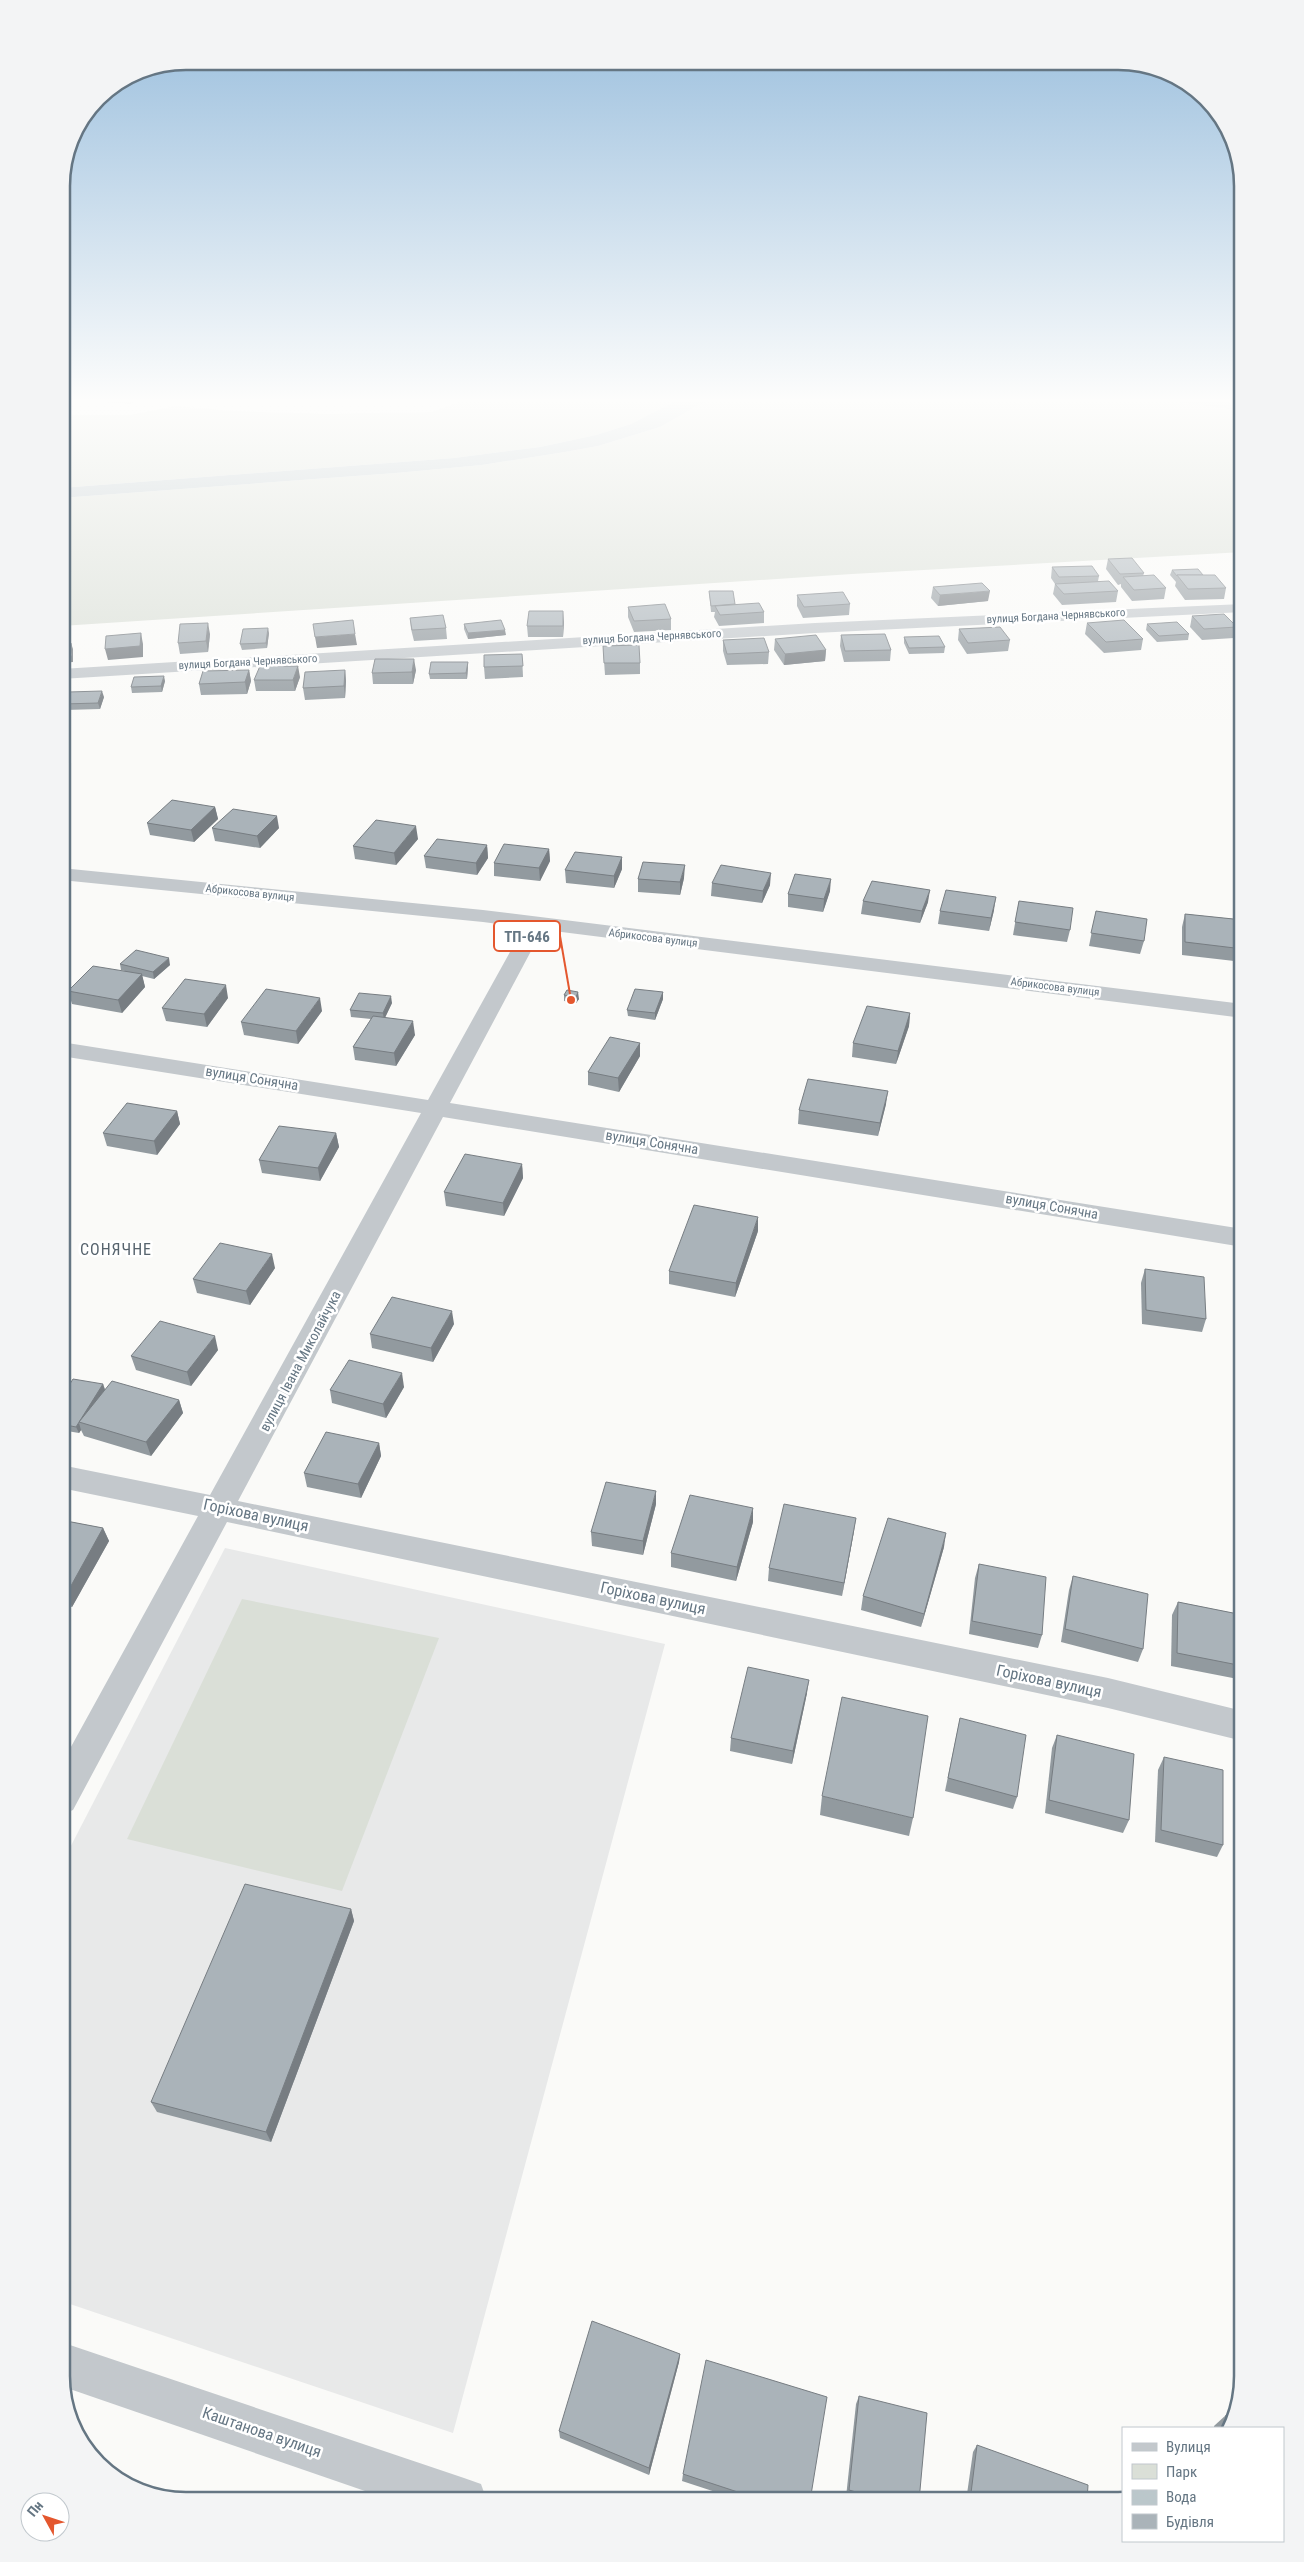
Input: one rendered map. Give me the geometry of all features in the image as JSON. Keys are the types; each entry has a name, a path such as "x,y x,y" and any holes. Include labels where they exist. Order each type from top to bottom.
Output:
{"street":[{"name":"вулиця Богдана Чернявського","path":"70,674 815,628 1234,608"},
{"name":"Абрикосова вулиця","path":"70,875 536,923 1234,1010"},
{"name":"вулиця Івана Миколайчука","path":"70,1783 536,923"},
{"name":"вулиця Сонячна","path":"70,1050 1019,1200 1234,1236"},
{"name":"Горіхова вулиця","path":"70,1478 221,1507 1108,1693 1234,1724"},
{"name":"Каштанова вулиця","path":"70,2367 438,2492"}],"shaded area":[{"path":"225,1548 665,1644 453,2433 70,2304 70,1848"}],"green space":[{"path":"70,517 1234,517 1234,553 852,574 70,625"},
{"path":"242,1599 439,1638 342,1891 127,1839"}],"building":[{"path":"1132,558 1144,573 1120,574 1108,559"},
{"path":"1092,566 1099,576 1059,577 1052,567"},
{"path":"1198,569 1203,575 1177,576 1172,570"},
{"path":"1154,575 1166,588 1134,590 1123,577"},
{"path":"1177,575 1215,575 1226,588 1188,589"},
{"path":"1109,581 1118,591 1064,594 1055,584"},
{"path":"982,583 990,591 940,595 933,587"},
{"path":"709,591 733,591 735,604 711,606"},
{"path":"843,592 850,604 804,607 797,595"},
{"path":"759,603 764,612 720,615 715,606"},
{"path":"665,604 671,619 634,621 628,607"},
{"path":"529,611 563,611 563,626 527,626"},
{"path":"1224,614 1234,624 1234,627 1204,629 1192,616"},
{"path":"443,615 446,628 412,630 410,618"},
{"path":"353,620 355,634 315,637 313,624"},
{"path":"501,620 505,630 468,633 464,624"},
{"path":"1124,620 1143,639 1106,642 1087,623"},
{"path":"1177,622 1189,634 1159,636 1147,624"},
{"path":"208,623 206,641 178,643 180,624"},
{"path":"1000,627 1010,640 968,643 959,629"},
{"path":"268,628 266,643 240,644 243,629"},
{"path":"141,633 140,646 105,649 106,636"},
{"path":"885,634 891,650 845,651 841,635"},
{"path":"816,635 826,650 785,654 775,639"},
{"path":"939,636 945,647 909,648 904,637"},
{"path":"764,638 769,652 727,654 723,640"},
{"path":"70,643 72,656 70,656"},
{"path":"639,645 640,663 604,663 603,646"},
{"path":"522,654 523,666 484,667 484,655"},
{"path":"375,659 414,659 412,672 372,673"},
{"path":"431,662 468,662 466,673 429,674"},
{"path":"260,666 298,666 293,680 254,680"},
{"path":"249,670 245,682 199,684 203,671"},
{"path":"345,670 344,686 303,688 305,672"},
{"path":"164,676 161,686 131,687 134,677"},
{"path":"102,691 98,703 70,704 70,692"},
{"path":"172,800 215,807 191,830 147,823"},
{"path":"233,809 277,816 257,836 212,828"},
{"path":"376,820 416,826 394,853 353,846"},
{"path":"437,839 487,845 476,863 424,856"},
{"path":"504,844 549,849 539,868 494,863"},
{"path":"575,852 622,857 614,876 565,870"},
{"path":"643,862 685,865 680,882 638,879"},
{"path":"721,865 771,873 763,891 712,883"},
{"path":"795,874 831,879 824,899 788,894"},
{"path":"872,881 930,890 922,911 863,901"},
{"path":"946,890 996,897 991,918 940,911"},
{"path":"1019,901 1073,908 1070,930 1015,922"},
{"path":"1096,911 1147,919 1144,941 1091,933"},
{"path":"1185,914 1234,919 1234,948 1185,942"},
{"path":"136,950 169,958 153,972 120,964"},
{"path":"93,966 142,974 118,1000 70,991 70,989"},
{"path":"185,979 226,985 204,1014 162,1008"},
{"path":"266,989 320,998 296,1031 241,1022"},
{"path":"635,989 663,992 655,1013 627,1010"},
{"path":"567,990 578,992 576,997 564,995"},
{"path":"359,993 391,996 383,1013 350,1010"},
{"path":"867,1006 910,1013 898,1051 853,1043"},
{"path":"373,1016 413,1021 394,1053 353,1047"},
{"path":"610,1037 640,1043 618,1078 588,1072"},
{"path":"808,1079 888,1091 880,1123 799,1110"},
{"path":"127,1103 177,1111 154,1141 103,1133"},
{"path":"279,1126 336,1133 318,1168 259,1160"},
{"path":"465,1154 522,1164 503,1203 444,1192"},
{"path":"694,1205 758,1217 736,1283 669,1271"},
{"path":"220,1243 272,1254 246,1291 193,1279"},
{"path":"1145,1269 1204,1277 1206,1319 1146,1310"},
{"path":"392,1297 452,1311 431,1348 370,1334"},
{"path":"160,1321 215,1336 187,1372 131,1356"},
{"path":"349,1360 402,1373 383,1404 330,1390"},
{"path":"73,1379 103,1384 76,1427 70,1426 70,1384"},
{"path":"112,1381 179,1400 146,1442 79,1422"},
{"path":"326,1432 379,1443 358,1484 304,1473"},
{"path":"606,1482 656,1491 643,1541 591,1532"},
{"path":"690,1495 753,1508 737,1567 671,1553"},
{"path":"784,1504 856,1518 844,1583 769,1568"},
{"path":"888,1518 946,1533 924,1614 863,1596"},
{"path":"70,1522 103,1528 70,1588"},
{"path":"979,1564 1046,1577 1042,1635 972,1621"},
{"path":"1073,1576 1148,1594 1143,1649 1065,1629"},
{"path":"1178,1602 1234,1613 1234,1664 1177,1653"},
{"path":"748,1667 809,1680 793,1751 731,1738"},
{"path":"842,1697 928,1716 913,1818 822,1796"},
{"path":"960,1718 1026,1735 1017,1797 948,1778"},
{"path":"1057,1735 1134,1754 1129,1820 1049,1800"},
{"path":"1164,1757 1223,1770 1223,1845 1161,1830"},
{"path":"245,1884 351,1909 266,2132 151,2102"},
{"path":"592,2321 680,2354 649,2468 559,2431"},
{"path":"706,2360 827,2397 811,2492 738,2492 683,2474"},
{"path":"859,2396 927,2413 920,2492 856,2492 849,2490"},
{"path":"977,2445 1088,2485 1088,2492 971,2492"}],"place":[{"name":"ТП-646","path":"571,1000"}],"district":[{"name":"СОНЯЧНЕ","path":"116,1249"}]}
